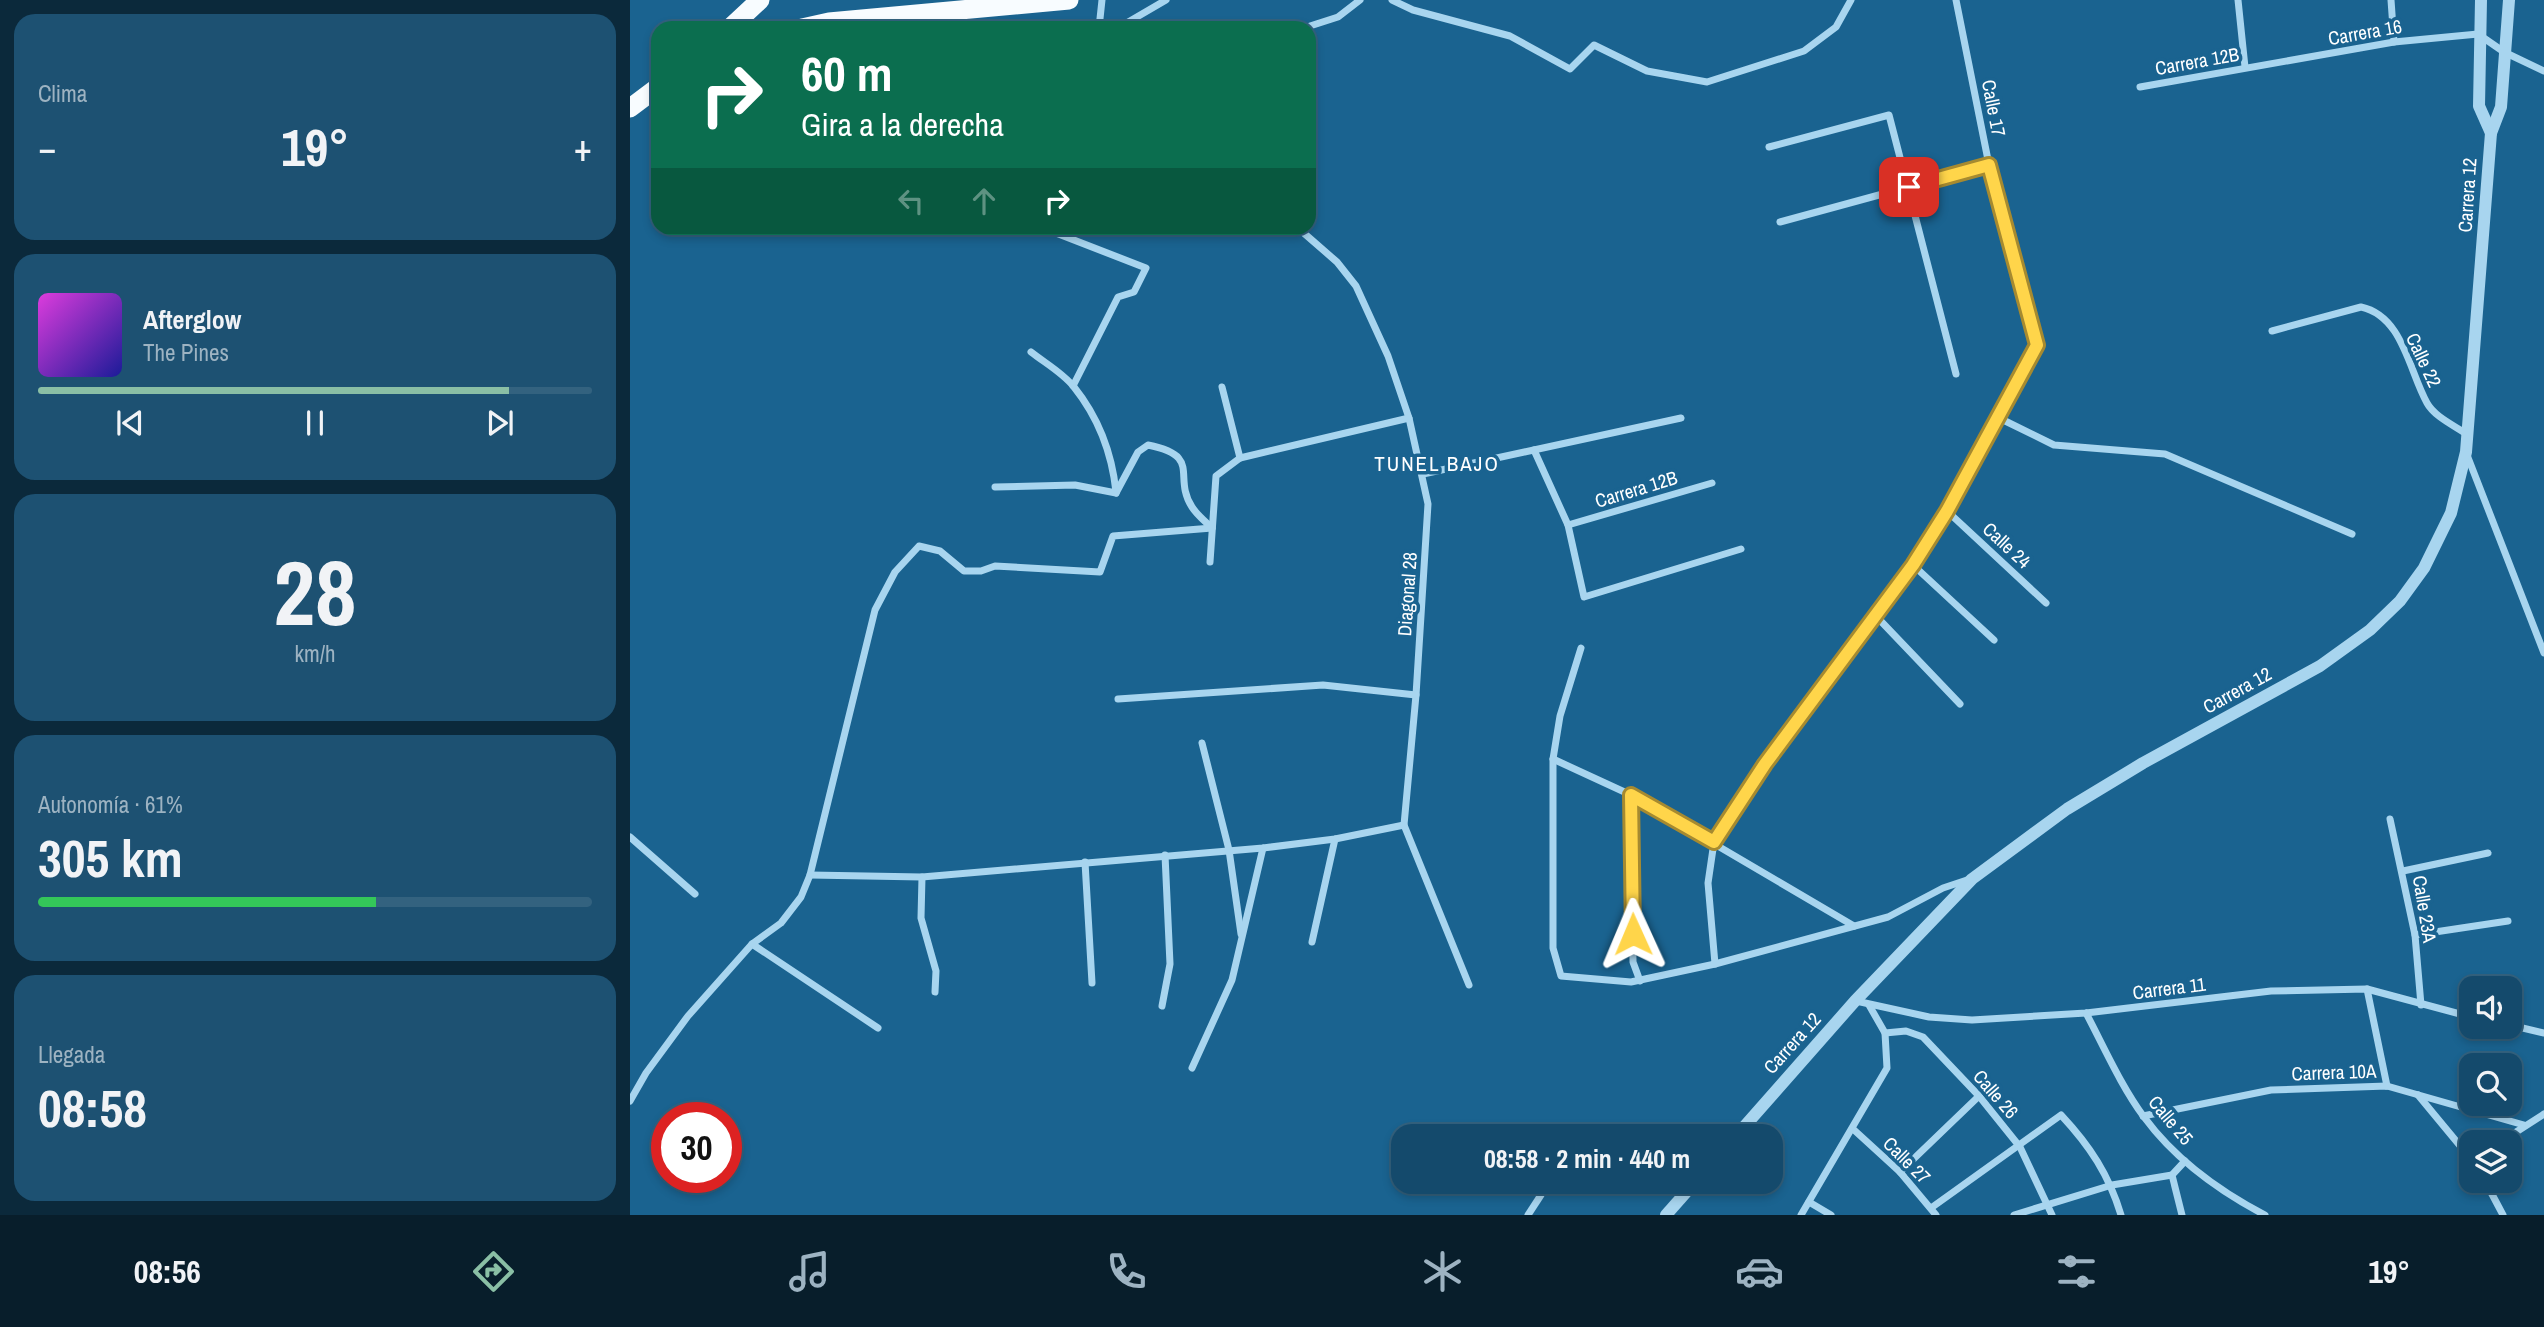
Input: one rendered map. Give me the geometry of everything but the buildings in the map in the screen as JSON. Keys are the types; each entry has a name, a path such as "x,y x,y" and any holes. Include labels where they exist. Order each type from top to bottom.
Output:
{"highway":[{"path":"738,21 760,0"},
{"path":"840,21 1069,0"},
{"path":"630,108 651,92"}],"street":[{"path":"1100,21 1102,0"},
{"path":"1130,21 1166,0"},
{"path":"1316,24 1338,18 1360,0"},
{"path":"1392,0 1413,10 1510,36 1570,69 1594,45 1647,71 1707,82 1804,51 1836,27 1851,0"},
{"name":"Calle 17","path":"1714,842 1765,764 1913,565 1947,511 1995,416 2037,345 1989,165 1956,0"},
{"path":"2238,0 2245,67"},
{"path":"2391,0 2393,42"},
{"name":"Carrera 12","path":"2480,0 2479,106 2491,132"},
{"name":"Carrera 12","path":"1747,1124 1856,1000 1972,878 2067,809 2143,763 2320,666 2370,630 2400,601 2424,568 2451,513 2466,452 2465,433 2478,324 2491,132 2501,107 2509,0"},
{"path":"2478,34 2504,52 2544,71"},
{"name":"Carrera 16","path":"2258,67 2393,42 2478,34"},
{"name":"Carrera 12B","path":"2140,87 2245,67 2258,67"},
{"path":"1769,148 1889,115 1956,374"},
{"path":"1780,222 1989,165"},
{"path":"1062,235 1146,268 1133,292 1118,298 1073,386"},
{"name":"Diagonal 28","path":"1306,235 1337,262 1356,286 1388,356 1409,418 1423,474 1428,504 1416,695 1404,825 1469,985"},
{"name":"Calle 22","path":"2272,331 2361,307 2373,310 2404,347 2432,411 2465,433"},
{"path":"1031,352 1073,386 1097,425 1113,460 1116,493"},
{"path":"1222,387 1240,458"},
{"path":"1995,416 2054,445 2165,454 2352,534"},
{"path":"1210,562 1216,476 1240,458 1409,418"},
{"path":"1423,474 1681,418"},
{"path":"1116,493 1138,452 1148,444 1172,450 1180,460 1191,507 1212,528"},
{"path":"1534,450 1568,525 1584,597 1741,549"},
{"path":"2466,452 2544,653"},
{"name":"Carrera 12B","path":"1568,525 1712,483"},
{"path":"995,487 1075,485 1116,493"},
{"name":"Calle 24","path":"1947,511 2046,603"},
{"path":"630,1101 646,1073 688,1016 752,944 781,923 801,897 810,875 875,610 895,572 919,546 940,551 964,571 981,571 995,566 1100,572 1113,536 1212,528"},
{"path":"1913,565 1994,640"},
{"path":"1875,614 1959,704"},
{"path":"1581,648 1560,716 1553,759 1553,948 1561,976 1640,981 1715,964 1888,917 1944,888 1972,878"},
{"path":"1118,699 1323,685 1416,695"},
{"path":"1202,743 1229,850 1242,942"},
{"path":"1553,759 1631,795 1854,926"},
{"path":"1631,795 1633,962 1640,981"},
{"name":"Calle 23A","path":"2390,819 2415,935 2421,1005"},
{"path":"810,875 922,877 1263,848 1335,839 1404,825"},
{"path":"630,836 695,894"},
{"path":"1312,942 1335,839"},
{"path":"1714,842 1708,883 1715,964"},
{"path":"1192,1068 1232,980 1263,848"},
{"path":"2403,871 2488,853"},
{"path":"1162,1006 1170,964 1165,855"},
{"path":"1085,862 1091,983"},
{"path":"922,877 921,918 936,971 935,992"},
{"path":"2415,935 2508,921"},
{"path":"752,944 878,1028"},
{"path":"2367,989 2387,1086"},
{"name":"Carrera 11","path":"1856,1000 1929,1017 1972,1020 2086,1013 2270,991 2367,989 2459,1014"},
{"path":"1801,1215 1886,1068 1885,1033 1869,1005"},
{"name":"Calle 25","path":"2086,1013 2143,1116 2185,1161 2233,1198 2265,1215"},
{"path":"2522,1028 2544,1033"},
{"name":"Calle 26","path":"1885,1033 1906,1031 1923,1037 1979,1096 2020,1147 2052,1215"},
{"name":"Carrera 10A","path":"2143,1116 2271,1090 2387,1086 2524,1125"},
{"path":"2418,1095 2459,1145"},
{"path":"1900,1172 1979,1096"},
{"path":"2517,1130 2544,1114"},
{"path":"1933,1211 2061,1115 2089,1144 2112,1185 2121,1215"},
{"name":"Calle 27","path":"1853,1129 1900,1172 1933,1211"},
{"path":"2014,1215 2112,1185 2172,1175 2185,1161"},
{"path":"2172,1175 2182,1215"},
{"path":"2491,1193 2503,1215"},
{"path":"1666,1215 1685,1194"},
{"path":"1528,1215 1541,1195"},
{"path":"1809,1202 1831,1215"}],"district":[{"name":"TUNEL BAJO","path":"1437,464"}],"route":[{"path":"1633,934 1631,795 1714,842 1765,764 1913,565 1947,511 1995,416 2037,345 1989,165 1909,187"}]}
